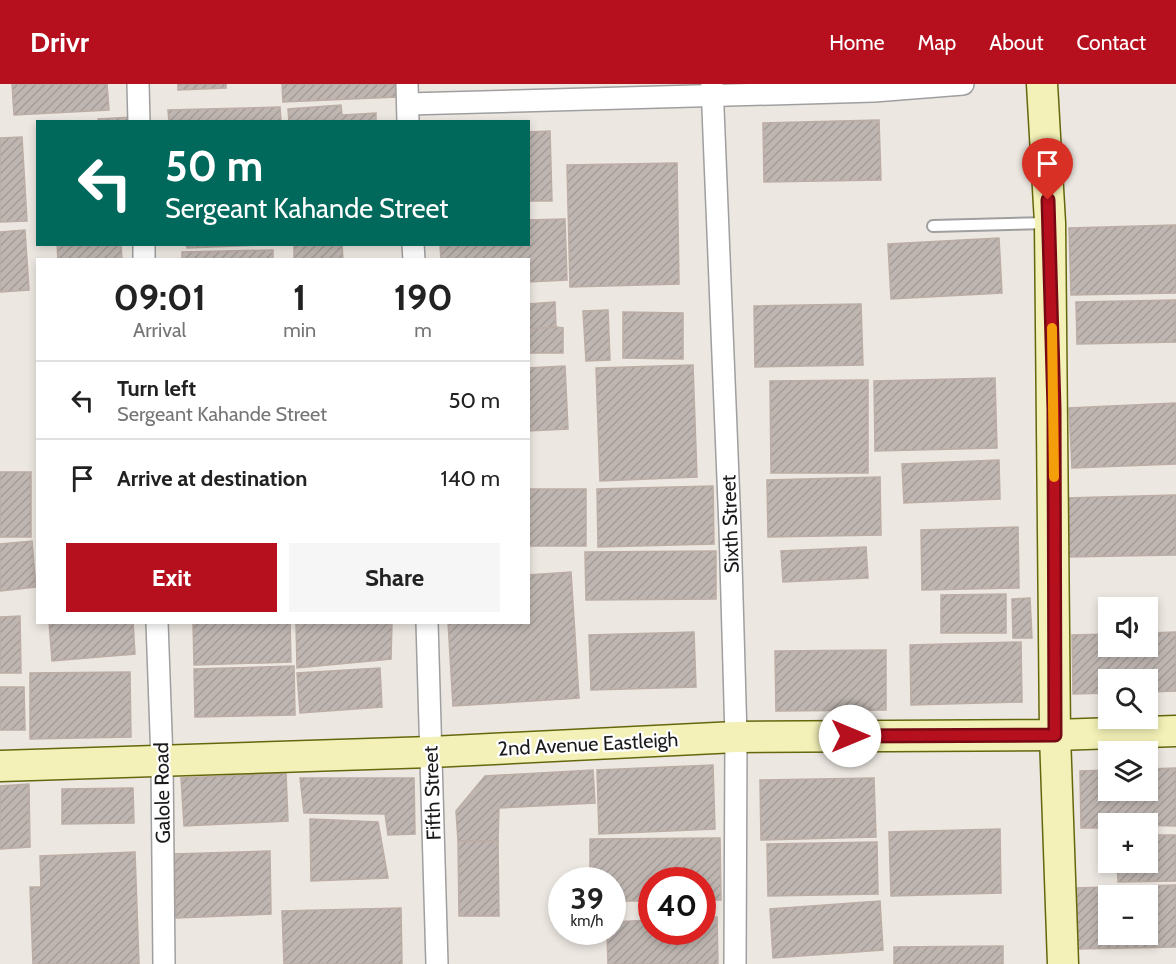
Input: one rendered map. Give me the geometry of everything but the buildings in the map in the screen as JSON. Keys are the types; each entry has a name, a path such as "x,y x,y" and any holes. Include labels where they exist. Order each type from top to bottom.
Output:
{"street":[{"path":"138,84 139,120"},
{"path":"408,103 713,90 874,91 963,84"},
{"path":"1042,84 1050,223 1055,735 1063,964"},
{"name":"Sixth Street","path":"713,90 736,737 735,964"},
{"name":"Galole Road","path":"157,624 162,761 164,964"},
{"name":"Fifth Street","path":"427,624 437,964"},
{"name":"2nd Avenue Eastleigh","path":"0,766 431,752 736,737 1055,735 1176,731"}],"lane":[{"path":"933,226 1050,223"}],"slow traffic":[{"path":"1052,328 1054,477"}],"route":[{"path":"850,736 1055,735 1054,409 1048,200"}]}
